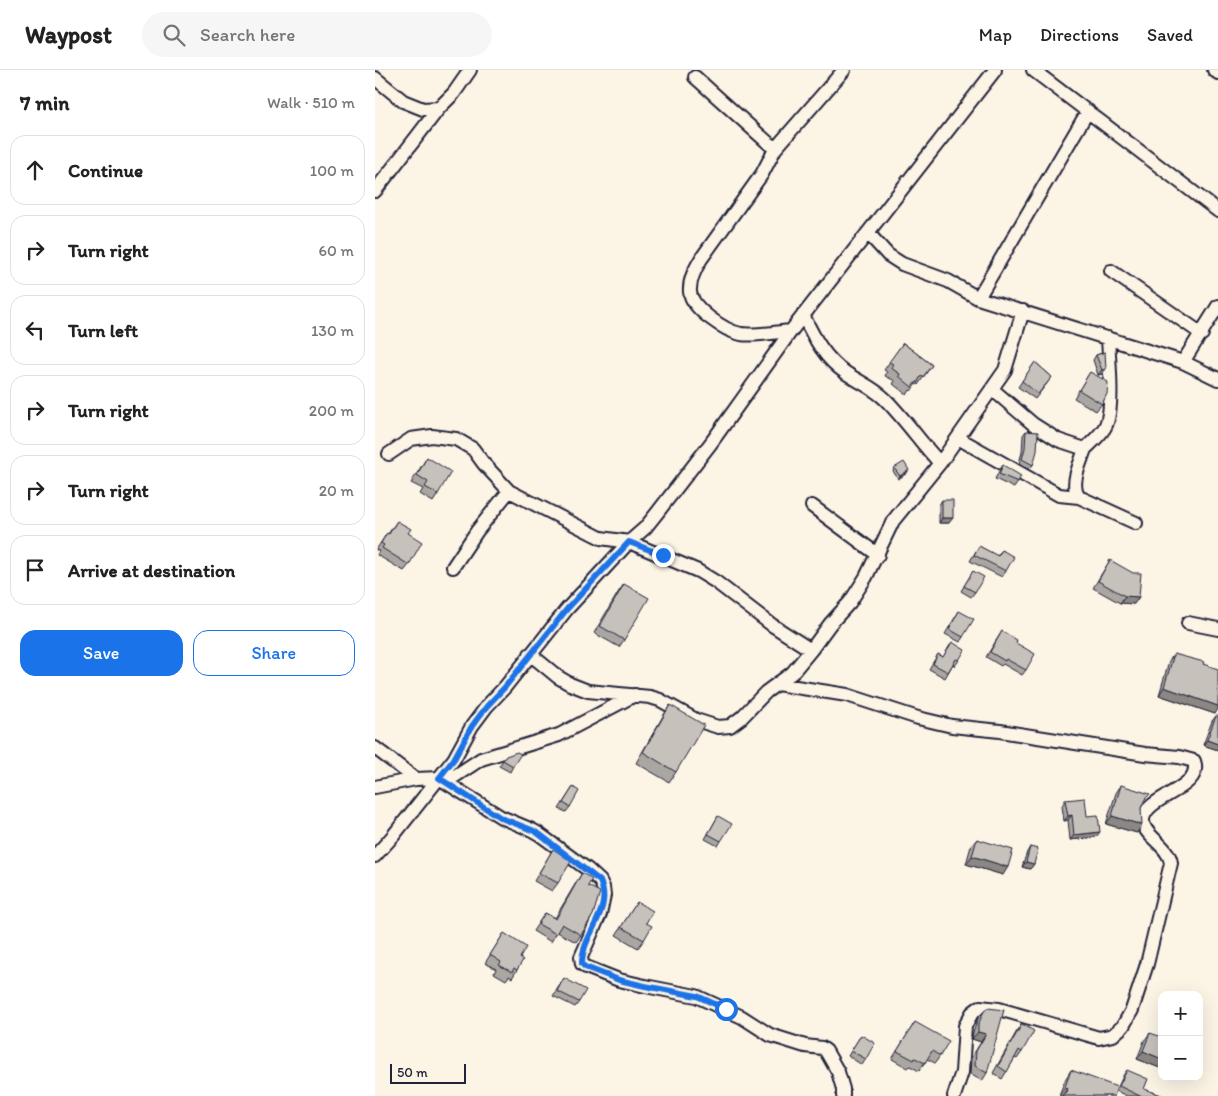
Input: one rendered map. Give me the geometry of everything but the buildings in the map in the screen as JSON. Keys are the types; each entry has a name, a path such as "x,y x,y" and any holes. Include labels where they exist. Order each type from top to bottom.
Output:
{"street":[{"path":"375,190 439,108 454,93 470,70"},
{"path":"791,331 742,334 715,323 692,298 690,290 693,274 701,259 762,174 775,149 844,70"},
{"path":"375,856 443,780 472,726 487,706 505,687 567,609 629,542 645,528 699,459 803,315 995,70"},
{"path":"1033,70 1218,211"},
{"path":"1214,70 1218,73"},
{"path":"695,77 775,149"},
{"path":"375,78 403,100 423,109 439,108"},
{"path":"978,298 1088,112"},
{"path":"868,233 888,255 901,264 949,281 978,298 1183,362 1218,378"},
{"path":"1111,271 1202,334"},
{"path":"1183,362 1218,306"},
{"path":"530,654 558,677 588,691 655,698 696,720 718,727 730,726 742,718 766,692 793,673 830,624 850,602 878,555 893,521 940,464 1005,370 1023,311"},
{"path":"803,315 818,345 832,361 846,373 884,397 940,464"},
{"path":"1079,497 1075,492 1075,484 1085,449 1103,430 1108,419 1109,338"},
{"path":"992,389 1033,424 1057,440 1085,449"},
{"path":"389,454 411,439 432,436 456,439 473,449 509,491 601,538 629,542 698,571 717,582 772,625 811,650"},
{"path":"958,438 1059,495 1079,497 1136,523"},
{"path":"453,567 477,531 509,491"},
{"path":"812,506 878,555"},
{"path":"1188,623 1218,629"},
{"path":"777,684 847,695 918,718 952,726 1000,731 1145,754 1179,757 1195,764 1193,774 1187,782 1152,806 1145,812 1143,819 1143,826 1167,852 1171,863 1147,964 1131,1010 1123,1026 1113,1034 1099,1038 999,1009 980,1007 972,1013 965,1026 962,1072 954,1096"},
{"path":"375,787 416,780 443,780 481,759 559,735 635,696"},
{"path":"375,748 416,780"},
{"path":"443,780 501,818 539,834 600,881 603,887 603,903 583,952 582,964 585,967 619,980 697,996 749,1021 770,1035 805,1046 822,1048 826,1051 838,1072 845,1094"}],"route":[{"path":"663,555 629,542 567,609 505,687 487,706 472,726 454,759 439,778 501,818 539,834 587,869 600,881 603,887 603,903 581,957 582,964 585,967 619,980 697,996 726,1009"}]}
